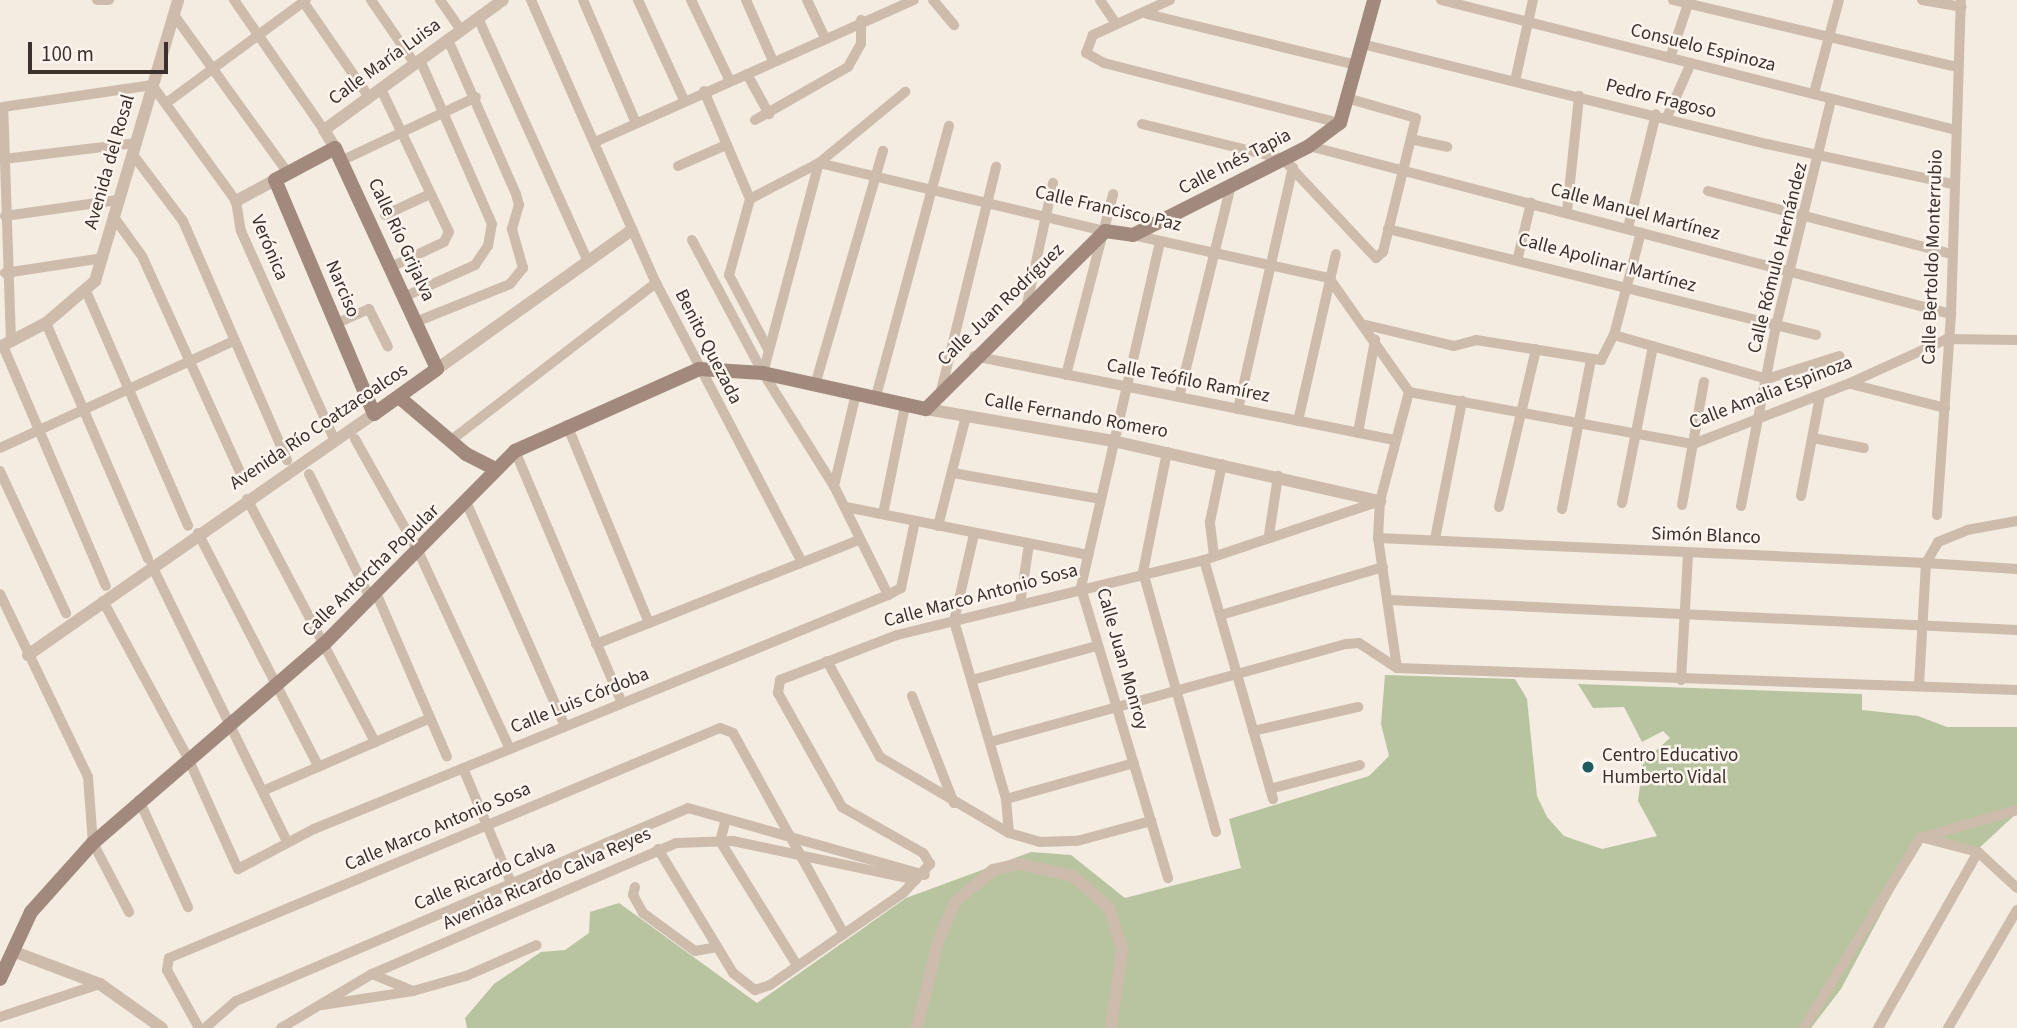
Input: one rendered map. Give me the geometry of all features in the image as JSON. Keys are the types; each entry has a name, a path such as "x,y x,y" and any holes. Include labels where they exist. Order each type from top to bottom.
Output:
{"main road":[{"path":"1345,112 1374,0"},
{"name":"Calle Inés Tapia","path":"1133,235 1231,186 1288,163 1345,112"},
{"path":"275,180 339,154"},
{"name":"Calle Río Grijalva","path":"339,154 418,321 437,369"},
{"name":"Narciso","path":"275,180 374,414"},
{"name":"Calle Francisco Paz","path":"1105,231 1133,235"},
{"name":"Calle Juan Rodríguez","path":"926,409 974,356 1105,231"},
{"name":"Avenida Río Coatzacoalcos","path":"374,414 437,369"},
{"name":"Calle Fernando Romero","path":"699,369 763,373 875,400 926,409"},
{"name":"Calle Antorcha Popular","path":"0,979 15,952 31,912 93,843 139,800 279,685 325,643 419,554 467,504 495,469 515,451 567,425 699,369"},
{"path":"400,398 450,441 495,469"}],"street":[{"path":"97,0 109,0"},
{"name":"Avenida del Rosal","path":"86,290 103,258 113,216 178,0"},
{"path":"234,0 324,130"},
{"path":"371,0 417,62 444,113 492,224 488,246 475,265 406,296"},
{"path":"440,0 461,30"},
{"name":"Calle María Luisa","path":"324,130 503,0"},
{"name":"Benito Quezada","path":"531,0 656,283 802,562"},
{"path":"583,0 635,121"},
{"path":"638,0 684,100"},
{"path":"691,0 730,81"},
{"path":"746,0 773,61"},
{"path":"807,0 825,38"},
{"path":"596,142 635,121 747,74 861,20 914,0"},
{"path":"933,0 954,25"},
{"path":"1100,0 1116,24"},
{"path":"1142,124 1288,163 1372,257 1381,256 1415,139 1416,118 1345,112 1104,63 1084,47 1093,35 1147,14 1170,0"},
{"name":"Consuelo Espinoza","path":"1441,0 1956,130"},
{"path":"1515,81 1533,0"},
{"path":"1673,0 1956,67"},
{"path":"1814,93 1826,38 1839,0"},
{"path":"1923,0 1961,3"},
{"path":"169,101 304,1 369,97"},
{"path":"1670,58 1689,2"},
{"name":"Calle Bertoldo Monterrubio","path":"1937,516 1947,339 1951,314 1952,184 1961,3"},
{"path":"1147,14 1357,65"},
{"path":"174,15 288,173"},
{"path":"478,18 588,262"},
{"path":"755,120 848,67 861,44 861,20"},
{"path":"418,321 510,284 523,268 512,229 519,205 476,97 448,40"},
{"name":"Pedro Fragoso","path":"1362,44 1656,114 1820,157 1952,184"},
{"path":"1667,117 1691,63"},
{"path":"747,74 769,114"},
{"path":"106,586 38,433 5,345 3,107 152,85"},
{"name":"Verónica","path":"152,85 169,101 236,201 241,232 334,439"},
{"path":"381,89 450,239 391,267"},
{"path":"704,91 750,199 729,275 768,349"},
{"path":"750,199 819,163 905,92"},
{"path":"1567,211 1579,96"},
{"path":"339,154 401,134 476,97"},
{"name":"Calle Rómulo Hernández","path":"1741,506 1776,326 1820,157 1831,100"},
{"path":"1628,228 1656,114"},
{"path":"875,400 949,126"},
{"name":"Calle Río Grijalva","path":"324,130 339,154"},
{"path":"1415,139 1447,147"},
{"path":"678,166 726,145"},
{"name":"Calle Manuel Martínez","path":"1309,146 1403,175 1567,211 1951,314"},
{"path":"4,159 135,149 183,221 287,460"},
{"path":"815,385 883,151"},
{"path":"763,373 819,163"},
{"name":"Calle Francisco Paz","path":"819,163 989,201 1105,231"},
{"path":"1238,409 1273,265 1288,163"},
{"path":"941,391 996,167"},
{"path":"236,201 275,180"},
{"path":"1026,309 1053,183"},
{"path":"1179,397 1231,186"},
{"path":"1708,191 1803,218 1951,254"},
{"path":"385,215 430,194"},
{"path":"1066,375 1113,194"},
{"path":"5,216 118,200"},
{"path":"1518,257 1531,203"},
{"path":"113,216 142,256 244,481"},
{"name":"Calle Apolinar Martínez","path":"1388,229 1518,257 1816,335"},
{"name":"Avenida Río Coatzacoalcos","path":"437,369 632,230"},
{"path":"1366,325 1454,346 1476,340 1591,359 1608,355 1629,287 1641,232"},
{"name":"Calle Francisco Paz","path":"1133,235 1329,278"},
{"path":"692,240 763,373 846,507 859,540 888,595 901,588 915,521"},
{"name":"Calle Juan Monroy","path":"1160,242 1081,588 1096,646 1168,878"},
{"path":"1298,421 1336,254"},
{"path":"5,273 103,258"},
{"path":"1329,278 1366,325 1409,392 1380,501 1378,538 1390,600 1397,668"},
{"path":"450,441 656,283"},
{"path":"5,345 46,323 86,290 127,391 193,529 279,685 319,767"},
{"path":"335,324 369,309 388,347"},
{"path":"46,323 150,563 232,722 287,842"},
{"path":"1614,335 1767,379 1839,356"},
{"name":"Calle Amalia Espinoza","path":"1409,392 1520,410 1693,444 1820,396 1947,339 2017,340"},
{"path":"1358,432 1375,340"},
{"path":"0,448 38,433 234,341"},
{"path":"1622,503 1653,346"},
{"path":"1499,507 1536,349"},
{"name":"Calle Teófilo Ramírez","path":"974,356 1396,440"},
{"path":"1562,509 1582,422 1591,359"},
{"path":"1682,505 1704,382"},
{"path":"1850,383 1945,408"},
{"path":"834,486 856,394"},
{"path":"1801,496 1820,396"},
{"path":"1435,539 1462,401"},
{"path":"883,514 905,406"},
{"name":"Calle Fernando Romero","path":"926,409 1113,441 1380,501"},
{"name":"Avenida Río Coatzacoalcos","path":"28,655 103,601 193,529 247,499 374,414"},
{"path":"938,526 966,416"},
{"path":"567,425 649,623"},
{"path":"1813,438 1864,448"},
{"path":"355,439 419,554 510,749"},
{"path":"515,451 622,703"},
{"path":"1167,452 1143,572 1172,688 1216,832"},
{"path":"1222,464 1210,522 1209,558 1220,615 1272,794 1360,765"},
{"path":"0,471 66,613"},
{"path":"953,472 1100,499"},
{"path":"309,474 374,597 447,757"},
{"path":"1269,535 1278,476"},
{"path":"247,499 325,643 375,743"},
{"path":"1209,558 1269,535 1380,501"},
{"path":"467,504 565,726"},
{"path":"846,507 1088,555"},
{"path":"1919,685 1926,562 1938,542 1968,530 2017,521"},
{"path":"974,534 954,621 1006,799 1009,833"},
{"name":"Simón Blanco","path":"1378,538 1435,539 1688,555 1926,562 2017,569"},
{"path":"596,645 859,540"},
{"path":"1020,604 1029,544"},
{"path":"1681,680 1688,555"},
{"name":"Calle Marco Antonio Sosa","path":"921,878 930,864 923,853 842,807 777,689 780,680 827,661 954,621 1143,572 1209,558"},
{"path":"1220,615 1383,567"},
{"path":"0,594 88,777 87,825 93,843 129,912"},
{"name":"Calle Luis Córdoba","path":"188,758 238,869 287,842 888,595"},
{"path":"1390,600 1684,616 1922,623 2017,630"},
{"path":"103,601 188,758"},
{"path":"990,742 1172,688 1359,643 1397,668 2017,690"},
{"path":"972,680 1096,646"},
{"path":"827,661 880,757 1009,833 1040,842 1077,841 1151,821"},
{"path":"912,696 954,803"},
{"path":"1253,731 1358,707"},
{"path":"265,790 428,719"},
{"name":"Calle Marco Antonio Sosa","path":"199,1028 165,962 485,826 728,728 790,837"},
{"path":"1006,799 1134,763"},
{"path":"463,768 511,883"},
{"path":"139,800 188,907"},
{"name":"Calle Ricardo Calva","path":"205,1028 236,1001 688,808 921,878"},
{"path":"1804,1028 1920,838 2017,810"},
{"path":"726,819 720,841 797,965"},
{"path":"790,837 797,855 843,932"},
{"path":"1920,838 1978,852 2017,888"},
{"name":"Avenida Ricardo Calva Reyes","path":"281,1028 372,974 658,849 720,841 921,878"},
{"path":"658,849 733,973 755,990 797,965 921,878"},
{"path":"1878,1028 1978,852"},
{"path":"917,1028 938,942 955,902 993,870 1020,864 1073,876 1109,908 1122,949 1111,1028"},
{"path":"635,887 633,895 643,913 695,951 717,947"},
{"path":"1948,1028 2017,910"},
{"path":"322,1005 413,991 466,976 537,945"},
{"path":"15,952 100,984 162,1028"},
{"path":"372,974 413,991"},
{"path":"0,1017 100,984"}],"green space":[{"path":"1385,675 1515,679 1527,699 1537,796 1547,817 1564,836 1602,849 1657,836 1638,801 1643,762 1670,738 1663,731 1642,742 1624,707 1593,708 1578,684 1862,694 1862,710 1918,716 1947,727 2017,727 2017,813 1977,850 1921,839 1841,989 1811,1028 467,1028 465,1018 494,984 541,952 565,950 589,933 590,912 619,903 757,1003 906,898 1031,852 1071,855 1125,898 1241,868 1229,819 1369,776 1389,756 1381,724"}],"place":[{"name":"Centro Educativo Humberto Vidal","path":"1588,767"}]}
